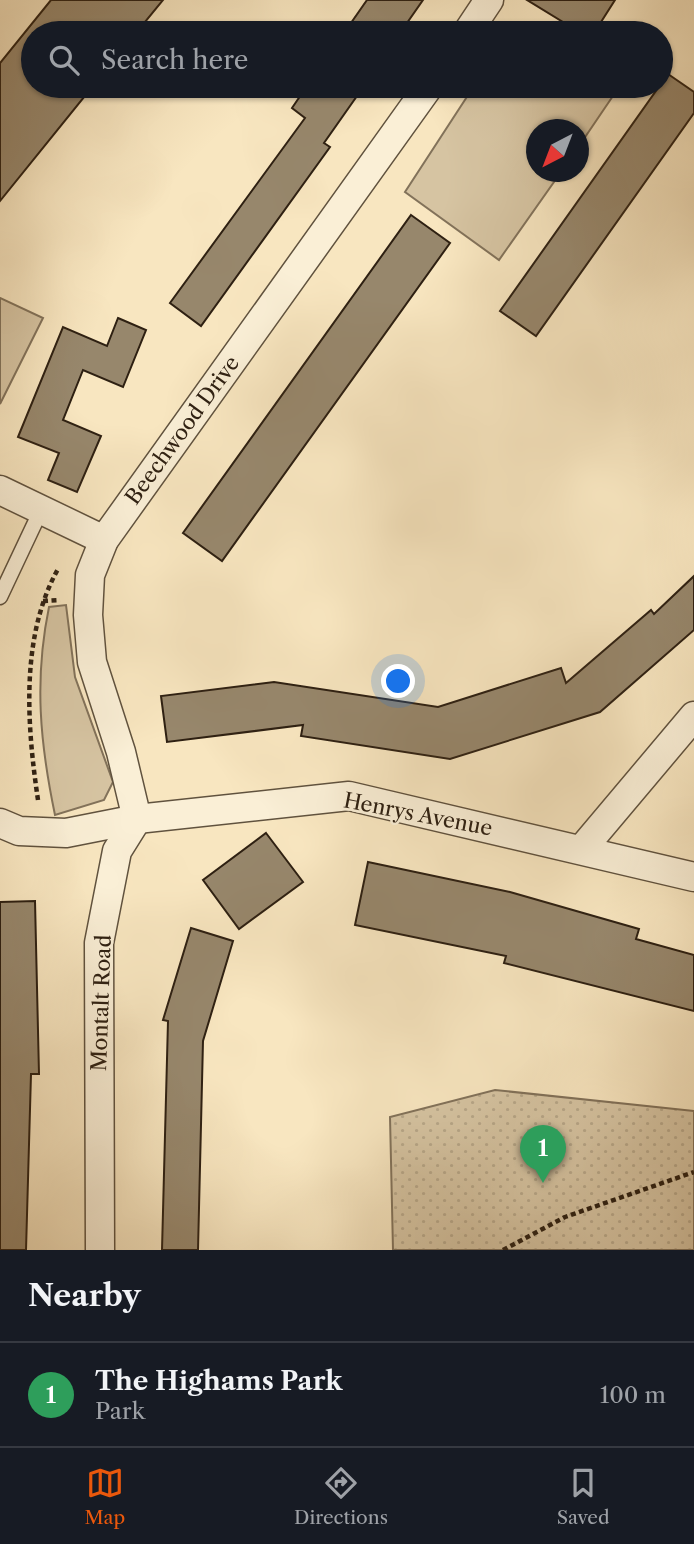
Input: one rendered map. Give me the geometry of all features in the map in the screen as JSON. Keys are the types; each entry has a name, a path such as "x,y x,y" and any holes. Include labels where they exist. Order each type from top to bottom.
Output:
{"street":[{"path":"475,21 489,0"},
{"name":"Beechwood Drive","path":"137,820 121,752 92,662 88,615 93,535 420,98"},
{"path":"0,490 93,535"},
{"path":"582,849 694,716"},
{"name":"Henrys Avenue","path":"137,820 349,796 694,877"},
{"path":"0,823 19,831 66,833 137,820"},
{"name":"Montalt Road","path":"100,1250 99,943 117,851 137,820"}],"lane":[{"path":"0,597 41,510"}],"path":[{"path":"42,832 29,740 35,643 45,592 93,535"},
{"path":"503,1250 565,1217 694,1172"}],"shaded area":[{"path":"466,98 612,98 589,131 589,119 526,119 526,182 554,182 499,260 405,192"},
{"path":"0,298 43,318 0,404"},
{"path":"66,605 75,677 113,782 104,800 55,815 43,737 40,686 49,607"},
{"path":"495,1090 694,1111 694,1250 393,1250 390,1117"}],"building":[{"path":"51,0 163,0 146,21 34,21"},
{"path":"367,0 423,0 408,21 352,21"},
{"path":"527,0 615,0 602,21 561,21"},
{"path":"21,37 21,98 83,98 0,201 0,63"},
{"path":"673,77 694,92 694,113 536,336 500,311 651,98 673,98"},
{"path":"299,98 356,98 324,143 330,147 201,326 170,303 305,118 292,108"},
{"path":"411,215 450,243 222,561 183,533"},
{"path":"118,318 146,330 123,387 83,370 63,420 101,436 77,492 48,480 59,453 18,437 63,327 107,346"},
{"path":"694,576 694,630 600,712 450,759 301,736 303,725 167,742 161,696 274,682 438,707 561,668 566,683 651,610 654,614"},
{"path":"266,833 303,882 239,929 203,880"},
{"path":"368,862 510,892 639,929 636,939 694,955 694,1011 504,963 506,956 355,925"},
{"path":"35,901 39,1074 31,1074 26,1250 0,1250 0,902"},
{"path":"191,928 233,941 203,1041 198,1250 162,1250 168,1021 163,1020"}],"place":[{"name":"The Highams Park","path":"543,1183"}]}
